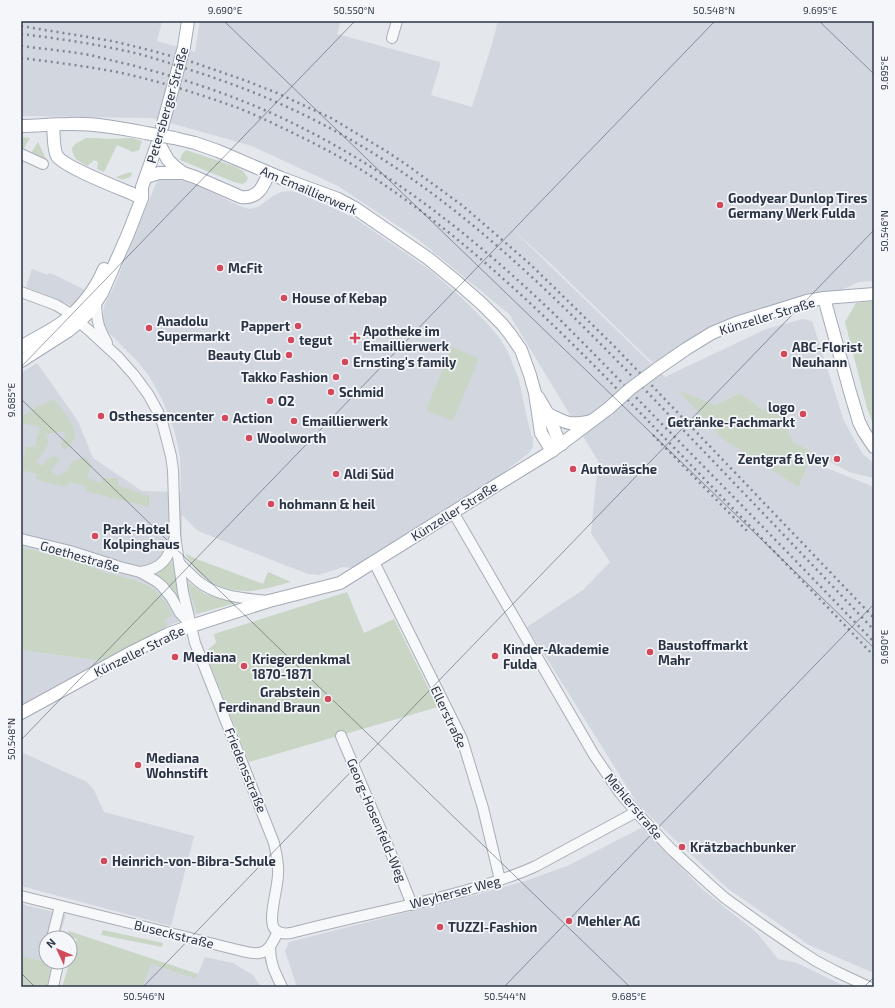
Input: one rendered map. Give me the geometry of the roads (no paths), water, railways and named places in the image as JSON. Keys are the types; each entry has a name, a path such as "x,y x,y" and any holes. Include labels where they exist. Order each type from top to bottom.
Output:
{"main road":[{"name":"Petersberger Straße","path":"21,361 68,331 97,283 141,186 158,142 184,47 188,21"},
{"name":"Am Emaillierwerk","path":"21,126 68,124 92,125 146,133 195,143 338,199 355,208 429,260 457,282 494,315 510,334 523,355 535,393 541,433 552,451"},
{"path":"53,125 56,153 61,161 78,170 141,186 159,173 183,173"},
{"path":"158,142 168,160 183,173 245,198 256,194 263,187 270,173"},
{"name":"Petersberger Straße","path":"21,347 56,326 85,316 96,303 102,294 117,260 142,198 141,186"},
{"name":"Künzeller Straße","path":"21,713 168,634 269,601 340,583 552,451 657,369 686,349 716,332 736,323 796,304 824,298 874,294"},
{"path":"824,298 859,422 874,447"},
{"name":"Am Emaillierwerk","path":"535,393 548,414 562,444"},
{"path":"548,414 571,424 592,421"}],"street":[{"path":"392,38 397,21"},
{"path":"21,154 43,164"},
{"path":"21,292 56,305 111,350 126,365 142,386 154,404 163,425 173,470 175,535 171,548 164,562 147,571 140,572"},
{"path":"96,303 100,331 111,350"},
{"name":"Mehlerstraße","path":"453,512 594,755 620,793 636,812 688,866 743,911 816,961 869,987"},
{"name":"Friedensstraße","path":"175,535 183,592 195,643 274,843 278,861 278,874 272,918 273,926 278,932"},
{"name":"Goethestraße","path":"21,539 70,551 140,572 162,586 171,597 180,613 191,626"},
{"path":"179,562 199,582 213,590 231,596 269,601"},
{"name":"Ellerstraße","path":"374,562 462,738 483,808 500,880"},
{"name":"Georg-Hosenfeld-Weg","path":"341,736 412,905"},
{"name":"Weyherser Weg","path":"278,932 281,934 291,933 332,922 412,905 525,872 636,812"},
{"name":"Buseckstraße","path":"21,896 242,951 259,953 270,947"},
{"path":"54,930 60,906"},
{"path":"278,932 270,947 270,956 272,966 282,987"},
{"path":"53,987 57,970"}],"railway":[{"path":"21,26 112,41 192,62 244,80 277,93 331,118 407,165 463,206 530,264 614,346 874,618"},
{"path":"21,34 128,51 226,82 307,116 327,126 392,165 436,196 478,229 557,301 633,377 874,630"},
{"path":"21,46 90,55 127,64 174,77 245,102 290,122 345,151 408,192 497,261 552,312 874,642"},
{"path":"21,58 131,75 188,91 237,108 260,117 332,153 364,171 413,205 486,263 555,327 682,456 874,656"},
{"path":"653,435 747,531"}],"place":[{"name":"Goodyear Dunlop Tires Germany Werk Fulda","path":"720,205"},
{"name":"McFit","path":"220,268"},
{"name":"House of Kebap","path":"284,298"},
{"name":"Pappert","path":"298,326"},
{"name":"Anadolu Supermarkt","path":"149,328"},
{"name":"Apotheke im Emaillierwerk","path":"355,338"},
{"name":"tegut","path":"291,340"},
{"name":"ABC-Florist Neuhann","path":"784,354"},
{"name":"Beauty Club","path":"289,355"},
{"name":"Ernsting's family","path":"345,362"},
{"name":"Takko Fashion","path":"336,377"},
{"name":"Schmid","path":"331,392"},
{"name":"O2","path":"270,401"},
{"name":"logo Getränke-Fachmarkt","path":"803,414"},
{"name":"Osthessencenter","path":"101,416"},
{"name":"Action","path":"225,418"},
{"name":"Emaillierwerk","path":"294,421"},
{"name":"Woolworth","path":"249,438"},
{"name":"Zentgraf & Vey","path":"837,459"},
{"name":"Autowäsche","path":"573,469"},
{"name":"Aldi Süd","path":"336,474"},
{"name":"hohmann & heil","path":"271,504"},
{"name":"Park-Hotel Kolpinghaus","path":"95,536"},
{"name":"Baustoffmarkt Mahr","path":"650,652"},
{"name":"Kinder-Akademie Fulda","path":"495,656"},
{"name":"Mediana","path":"175,657"},
{"name":"Kriegerdenkmal 1870-1871","path":"244,666"},
{"name":"Grabstein Ferdinand Braun","path":"328,699"},
{"name":"Mediana Wohnstift","path":"138,765"},
{"name":"Krätzbachbunker","path":"682,847"},
{"name":"Heinrich-von-Bibra-Schule","path":"104,861"},
{"name":"Mehler AG","path":"569,921"},
{"name":"TUZZI-Fashion","path":"440,927"}]}
